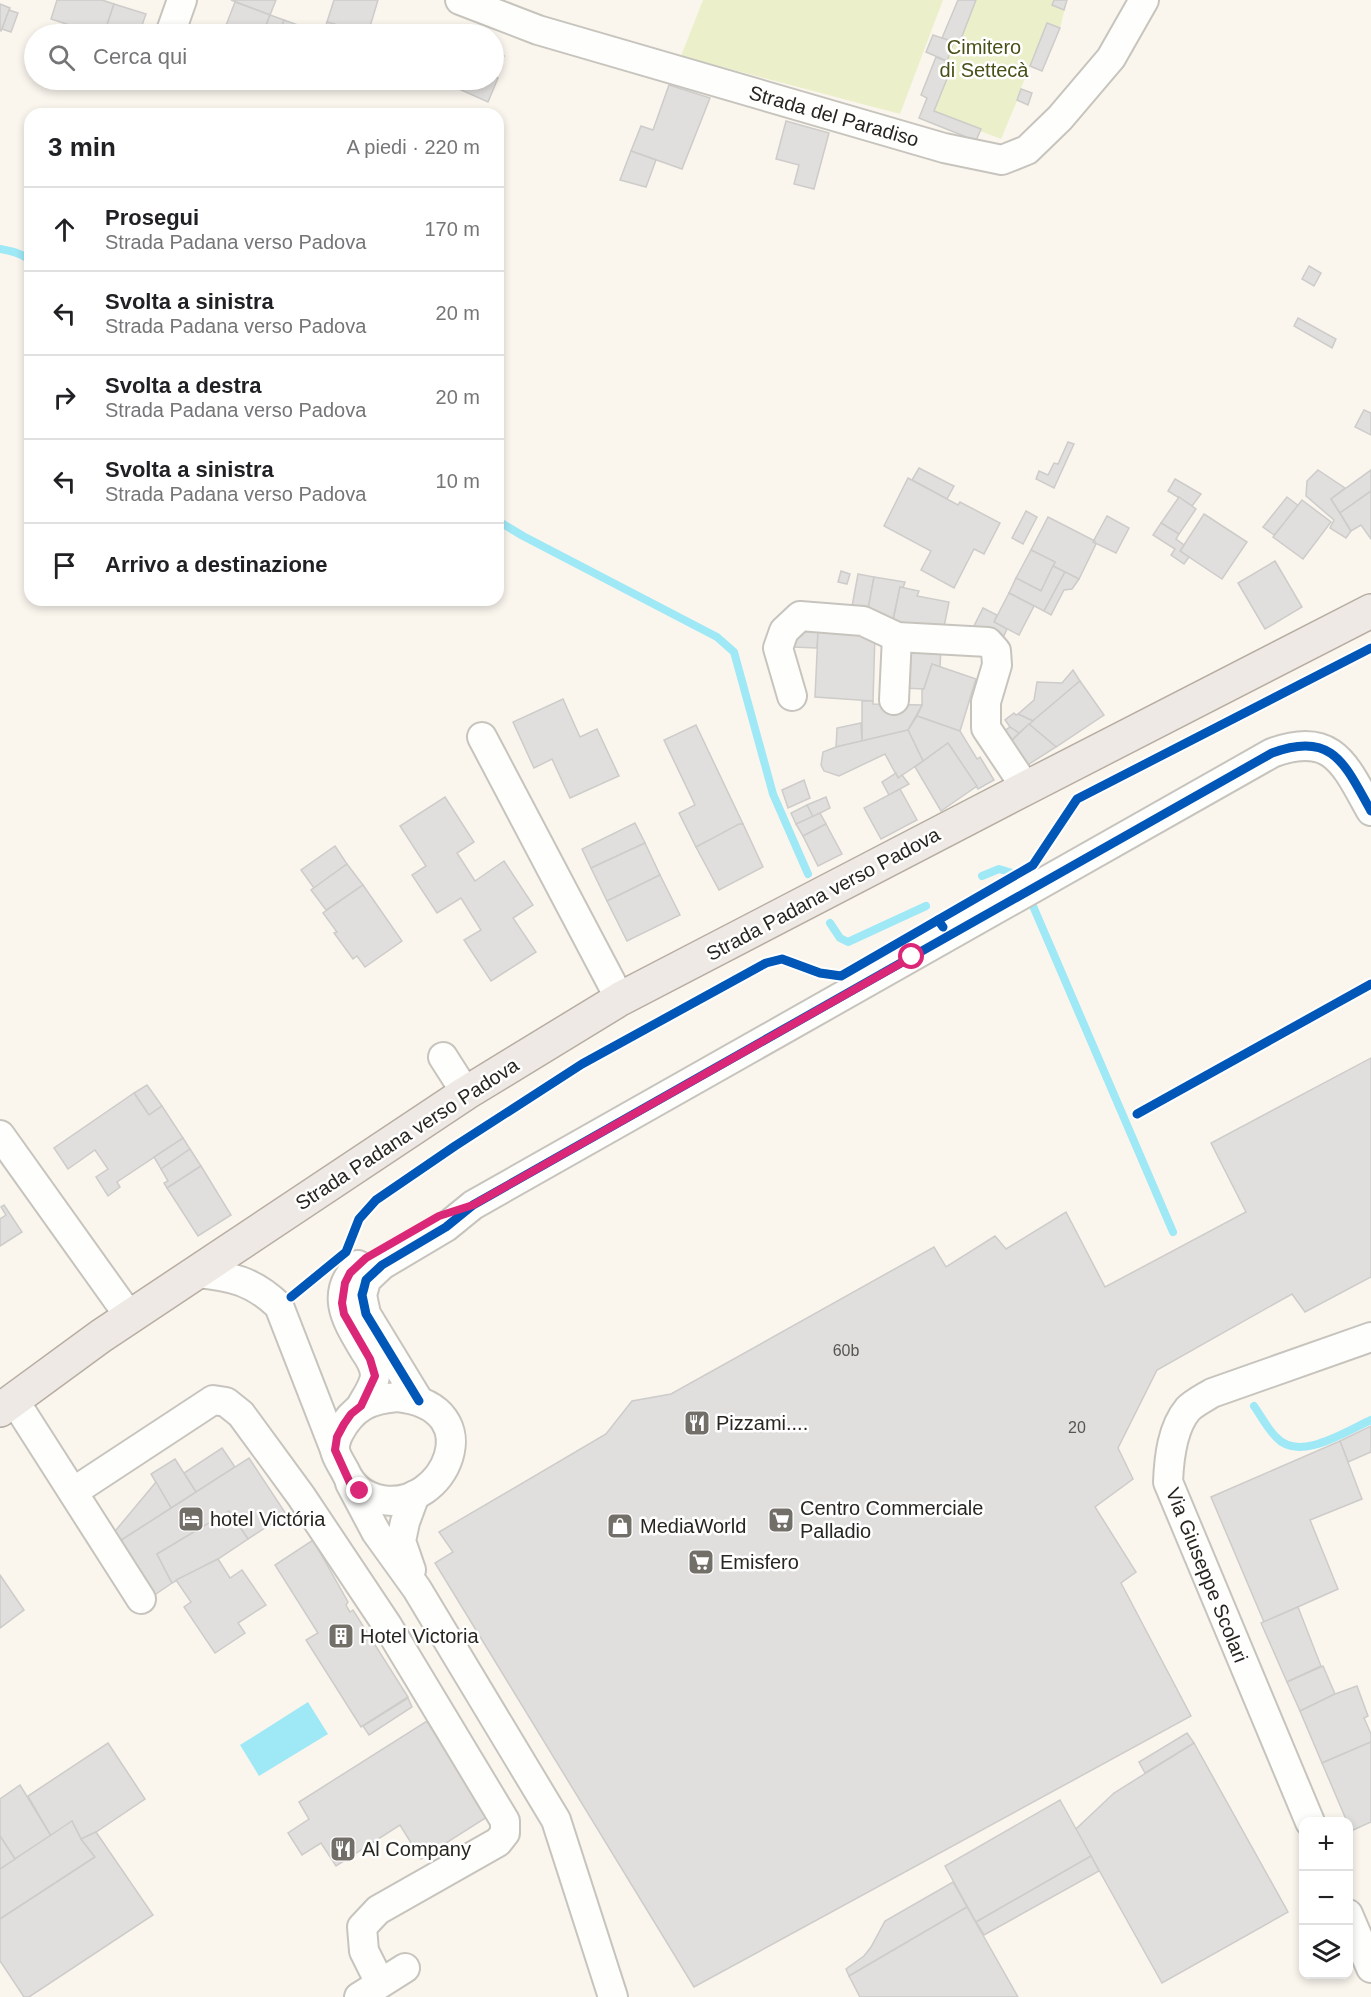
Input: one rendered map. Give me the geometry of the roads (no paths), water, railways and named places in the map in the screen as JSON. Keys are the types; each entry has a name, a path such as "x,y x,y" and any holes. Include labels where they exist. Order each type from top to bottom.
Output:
{"main road":[{"name":"Strada Padana verso Padova","path":"7,1405 130,1317 466,1093 620,999 1371,611"}],"street":[{"path":"174,24 182,0"},
{"name":"Strada del Paradiso","path":"460,0 538,30 944,148 1002,160 1027,150 1060,118 1111,58 1144,0"},
{"path":"792,696 778,648 784,632 800,616 862,621 897,637 988,642 996,651 997,665 986,702 986,728 1026,788"},
{"path":"894,700 897,637"},
{"path":"482,737 620,999"},
{"path":"419,1401 366,1314 362,1295 366,1281 382,1265 446,1227 473,1205 1272,753 1300,745 1312,745 1335,755 1347,769 1371,811"},
{"path":"443,1058 466,1093"},
{"path":"0,1135 130,1317"},
{"path":"361,1406 375,1376 370,1359 344,1314 343,1292 350,1273 366,1258 439,1216 473,1205"},
{"path":"196,1273 221,1275 243,1281 268,1296 279,1306 335,1450 376,1532 417,1589 556,1820 613,1997"},
{"name":"Via Giuseppe Scolari","path":"1308,1817 1168,1482 1169,1453 1188,1409 1212,1393 1371,1337"},
{"path":"335,1450 337,1437 351,1414 361,1406 385,1398 398,1396 419,1401 434,1409 446,1421 452,1445 444,1468 435,1479 415,1495 403,1500 381,1500 360,1491 350,1483"},
{"path":"73,1492 213,1400 226,1402 241,1414 277,1463 387,1625 505,1821 505,1833 498,1842 378,1910 362,1927 370,1990 405,1968"},
{"path":"7,1405 73,1492 141,1599"},
{"path":"415,1495 401,1541 417,1589"},
{"path":"1353,1925 1371,1968"}],"water":[{"path":"308,1702 328,1734 259,1776 240,1745"}],"waterway":[{"path":"0,249 24,257"},
{"path":"504,525 717,637 734,652 773,794 808,874"},
{"path":"982,876 999,869 1016,874"},
{"path":"830,923 840,938 848,942 926,906"},
{"path":"1033,906 1173,1232"},
{"path":"1254,1406 1276,1437 1286,1444 1297,1447 1323,1442 1371,1420"}],"place":[{"name":"Pizzami....","path":"697,1423"},
{"name":"hotel Victória","path":"191,1519"},
{"name":"Centro Commerciale Palladio","path":"781,1520"},
{"name":"MediaWorld","path":"620,1526"},
{"name":"Emisfero","path":"701,1562"},
{"name":"Hotel Victoria","path":"341,1636"},
{"name":"Al Company","path":"343,1849"}],"park label":[{"name":"Cimitero di Settecà","path":"984,58"}]}
